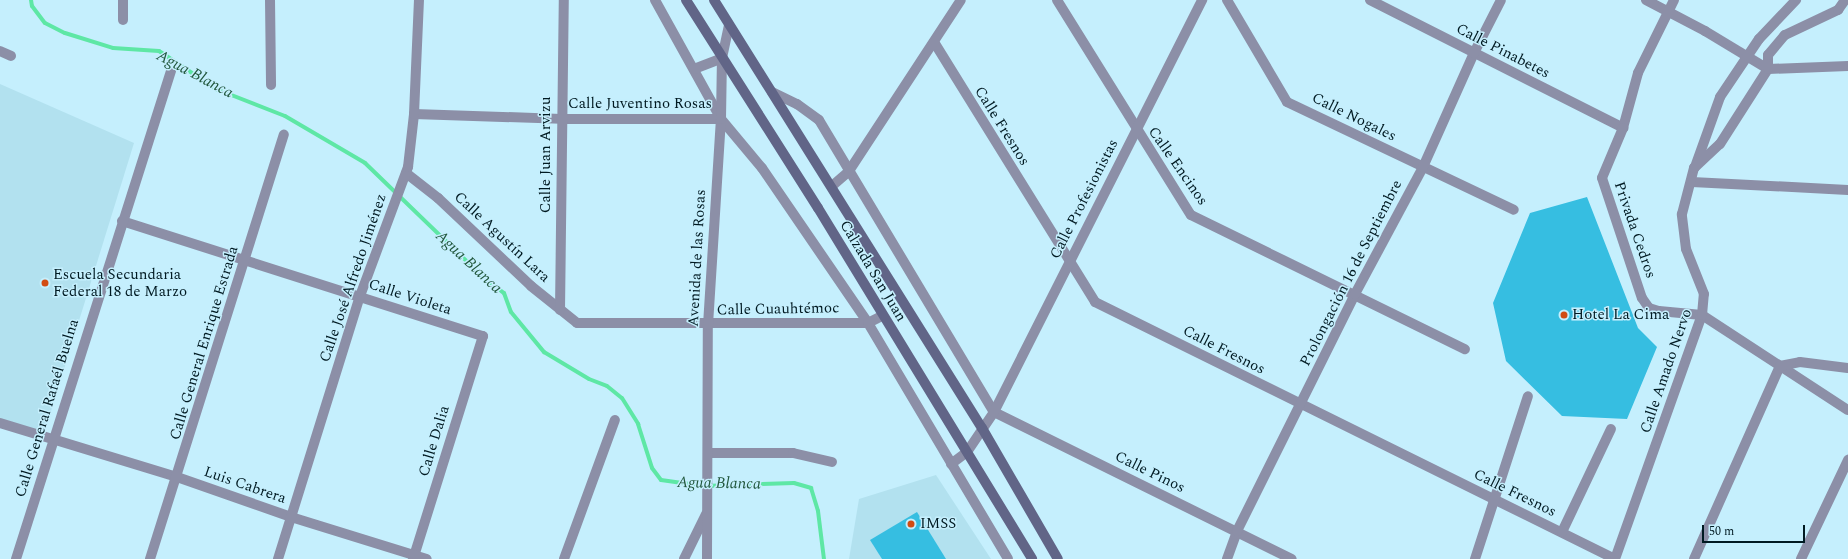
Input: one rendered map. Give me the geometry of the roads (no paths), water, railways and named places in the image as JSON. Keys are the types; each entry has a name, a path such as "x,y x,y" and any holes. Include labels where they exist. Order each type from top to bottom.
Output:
{"main road":[{"name":"Calzada San Juan","path":"686,0 818,208 882,316 1032,559"},
{"name":"Calzada San Juan","path":"714,0 729,26 832,186 982,428 1058,559"}],"street":[{"path":"123,0 123,20"},
{"path":"270,0 271,85"},
{"name":"Calle José Alfredo Jiménez","path":"278,559 360,296 404,177 414,114 419,0"},
{"name":"Calle Juan Arvizu","path":"560,310 561,119 564,0"},
{"path":"655,0 721,119 762,168 868,323 1008,559"},
{"path":"832,186 849,171 961,0"},
{"name":"Calle Encinos","path":"1057,0 1136,131 1190,215 1356,294 1465,349"},
{"name":"Calle Profesionistas","path":"967,452 994,412 1202,0"},
{"name":"Calle Nogales","path":"1226,0 1287,102 1514,210"},
{"name":"Calle Pinabetes","path":"1370,0 1623,128"},
{"name":"Prolongación 16 de Septiembre","path":"1227,559 1237,531 1300,405 1356,294 1423,167 1474,53 1501,0"},
{"path":"1646,0 1705,31 1745,57 1768,69 1848,66"},
{"name":"Privada Cedros","path":"1674,0 1667,11 1638,73 1623,128 1602,178 1642,298 1649,308 1659,312 1702,315"},
{"name":"Calle Amado Nervo","path":"1615,559 1702,315 1704,294 1686,249 1682,214 1692,182 1694,168 1720,97 1758,39 1796,0"},
{"path":"1694,168 1720,144 1768,69 1768,55 1785,35 1838,10 1845,0"},
{"name":"Avenida de las Rosas","path":"707,511 708,325 721,119 722,58 729,26"},
{"name":"Calle Fresnos","path":"934,42 1069,263 1095,302 1300,405 1615,559"},
{"path":"0,51 11,56"},
{"path":"694,70 722,58"},
{"name":"Calle General Rafaél Buelna","path":"16,559 122,220 171,71"},
{"path":"772,92 796,104 819,120 994,412"},
{"name":"Calle Juventino Rosas","path":"414,114 561,119 721,119"},
{"name":"Calle General Enrique Estrada","path":"150,559 284,135"},
{"name":"Calle Agustín Lara","path":"404,177 438,198 560,310 577,323"},
{"path":"1692,182 1848,190"},
{"name":"Calle Violeta","path":"122,220 483,336"},
{"path":"1702,315 1848,410"},
{"name":"Calle Cuauhtémoc","path":"577,323 708,325 868,323 882,316"},
{"name":"Calle Dalia","path":"414,557 483,336"},
{"path":"1780,366 1800,362 1848,368"},
{"path":"1694,559 1780,366"},
{"path":"1475,559 1528,396"},
{"name":"Calle Pinos","path":"994,412 1292,559"},
{"path":"564,559 615,420"},
{"name":"Luis Cabrera","path":"0,423 177,477 291,517 414,557 427,559"},
{"path":"1562,532 1611,429"},
{"path":"951,464 967,452"},
{"path":"708,458 793,453 832,462"},
{"path":"1801,559 1848,460"},
{"path":"684,559 707,511"},
{"path":"707,511 707,559"}],"waterway":[{"name":"Agua Blanca","path":"31,0 32,6 45,23 65,33 113,48 159,51 216,89 285,116 365,163 484,278 504,293 511,312 544,352 589,379 607,386 622,398 638,424 652,468 661,480 704,486 794,483 811,488 818,511 824,559"}],"place":[{"name":"Escuela Secundaria Federal 18 de Marzo","path":"45,283"},
{"name":"Hotel La Cima","path":"1564,315"},
{"name":"IMSS","path":"911,524"}]}
